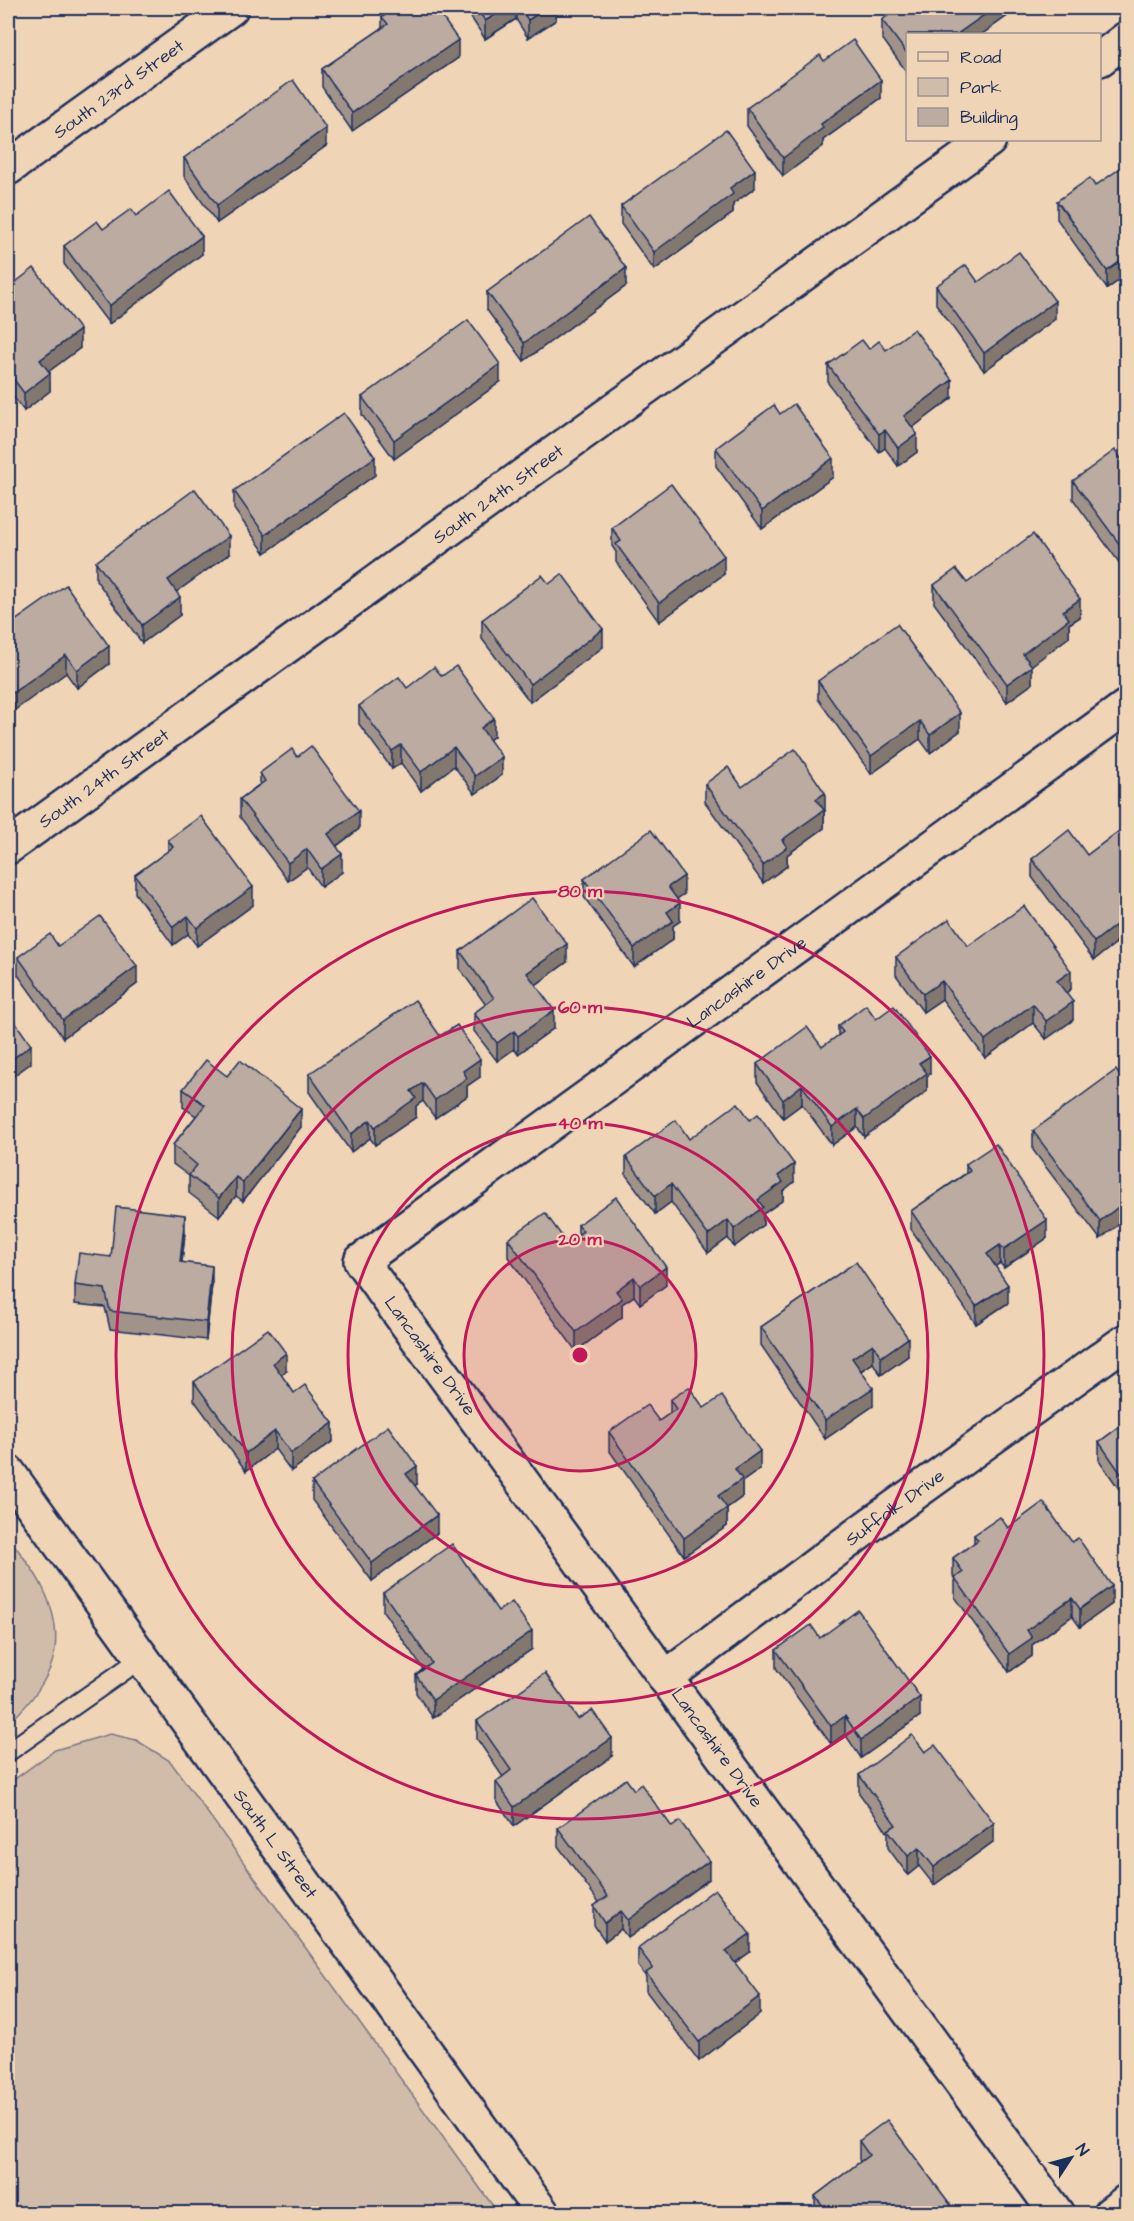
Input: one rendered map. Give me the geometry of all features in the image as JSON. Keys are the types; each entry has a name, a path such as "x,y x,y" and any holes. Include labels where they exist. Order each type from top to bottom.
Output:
{"street":[{"name":"South 23rd Street","path":"8,168 231,8"},
{"path":"1101,58 1126,39"},
{"name":"South 24th Street","path":"8,847 988,141"},
{"name":"Lancashire Drive","path":"1057,2214 361,1261 1126,707"},
{"name":"Suffolk Drive","path":"665,1678 863,1530 1126,1341"},
{"name":"South L Street","path":"8,1472 543,2214"},
{"path":"1110,2214 1126,2202"}],"lane":[{"path":"8,1752 142,1658"}],"green space":[{"path":"8,1537 42,1586 51,1607 56,1644 46,1678 23,1709 8,1724"},
{"path":"110,1734 136,1740 170,1761 498,2213 8,2213 8,1784 55,1750"}],"building":[{"path":"397,8 436,8 458,40 352,113 322,69 388,24 382,17"},
{"path":"477,8 506,8 485,21"},
{"path":"520,8 547,8 528,20"},
{"path":"899,8 994,8 958,33 906,33 906,52 882,20"},
{"path":"853,40 881,80 821,124 823,128 783,158 747,108 820,55 824,61"},
{"path":"293,80 326,128 217,205 184,158"},
{"path":"726,130 755,170 730,188 733,194 654,252 621,206"},
{"path":"1125,165 1126,257 1107,271 1057,201 1090,178 1095,186"},
{"path":"169,191 202,236 109,306 64,246 97,221 103,229 131,209 136,216"},
{"path":"589,217 626,268 524,343 487,292"},
{"path":"1019,252 1055,301 984,353 936,286 966,265 978,282"},
{"path":"34,268 80,330 40,360 50,373 24,393 12,377 8,380 8,316 14,311 8,303 8,288"},
{"path":"468,320 500,364 394,440 362,397"},
{"path":"914,329 952,380 904,416 917,434 898,448 885,430 879,434 828,365 862,340 869,349 879,341 886,350"},
{"path":"794,404 833,458 762,511 716,448 774,405 780,414"},
{"path":"344,413 375,457 265,535 234,491"},
{"path":"1115,450 1122,460 1126,457 1126,553 1073,481"},
{"path":"671,484 724,556 659,603 616,544 621,541 612,528"},
{"path":"195,489 229,536 168,580 180,597 142,625 96,562"},
{"path":"1033,534 1080,599 1063,611 1069,619 1023,654 1032,666 1007,684 934,585 956,569 967,583"},
{"path":"562,574 603,629 530,684 482,620 542,575 549,584"},
{"path":"66,585 109,646 77,670 66,655 8,696 8,626"},
{"path":"897,624 960,713 930,735 920,721 871,756 818,681"},
{"path":"456,666 494,718 481,728 502,757 475,776 454,747 421,772 401,745 392,751 359,706 399,677 407,688 434,667 442,676"},
{"path":"311,746 359,811 328,834 342,854 321,869 307,849 288,863 240,799 265,781 260,773 292,749 297,757"},
{"path":"795,749 825,793 816,799 824,810 782,840 787,847 763,865 705,784 728,767 742,787"},
{"path":"201,816 253,887 197,928 188,916 173,927 135,875 173,847 168,840"},
{"path":"1126,826 1126,939 1116,925 1094,942 1032,859 1069,830 1087,855"},
{"path":"651,830 684,876 668,887 680,903 667,912 673,921 634,948 584,879"},
{"path":"532,898 567,944 527,973 554,1010 518,1036 514,1031 497,1043 474,1013 494,998 460,951"},
{"path":"1024,906 1071,971 1057,981 1073,1002 1046,1021 1033,1004 985,1040 942,981 923,994 896,957 949,919 968,946"},
{"path":"100,916 137,966 63,1020 18,957 50,934 58,946"},
{"path":"415,1000 440,1036 457,1025 480,1059 463,1071 467,1078 435,1100 423,1083 411,1091 416,1098 375,1127 370,1120 351,1134 309,1074"},
{"path":"866,1005 876,1019 894,1006 930,1056 919,1063 927,1073 864,1119 857,1109 832,1127 802,1085 783,1100 757,1064 807,1027 822,1047 843,1032 838,1026"},
{"path":"8,1012 31,1045 8,1062"},
{"path":"206,1060 227,1076 240,1060 301,1109 243,1182 236,1177 219,1198 189,1175 197,1165 173,1145 205,1105 183,1089"},
{"path":"1116,1070 1126,1085 1126,1201 1100,1221 1033,1131"},
{"path":"738,1103 750,1120 758,1114 794,1164 778,1176 783,1182 758,1200 763,1207 734,1229 728,1220 708,1235 671,1184 655,1196 626,1157 676,1120 689,1139"},
{"path":"996,1144 1047,1220 1004,1249 1000,1245 987,1254 1008,1285 976,1306 911,1211 970,1171 966,1164"},
{"path":"616,1197 666,1267 640,1286 634,1277 616,1291 622,1299 576,1332 508,1239 545,1213 567,1243 583,1231 578,1225"},
{"path":"116,1207 185,1215 180,1262 212,1266 206,1322 110,1311 105,1289 75,1285 79,1253 111,1257"},
{"path":"856,1262 908,1338 881,1357 873,1344 852,1358 873,1388 825,1420 761,1327"},
{"path":"268,1329 286,1353 273,1363 294,1393 305,1385 333,1423 291,1453 275,1431 246,1453 194,1382"},
{"path":"689,1387 704,1408 722,1396 760,1451 735,1469 742,1479 718,1496 727,1508 684,1538 609,1432 647,1405 659,1421 676,1409 670,1400"},
{"path":"1126,1422 1126,1481 1099,1442"},
{"path":"388,1426 417,1466 406,1474 437,1515 372,1563 312,1482"},
{"path":"1043,1502 1072,1542 1078,1538 1112,1586 1080,1609 1072,1598 1027,1630 1032,1638 1009,1654 955,1578 963,1572 953,1558 978,1540 974,1535 1000,1517 1008,1528"},
{"path":"452,1544 498,1611 512,1602 532,1631 433,1700 416,1675 432,1663 383,1593"},
{"path":"858,1610 920,1697 861,1740 845,1716 831,1726 776,1650 811,1625 820,1638"},
{"path":"545,1673 578,1719 592,1710 612,1738 514,1807 496,1782 511,1770 477,1721"},
{"path":"912,1735 925,1752 935,1745 994,1823 934,1867 919,1848 908,1856 888,1830 896,1825 859,1775"},
{"path":"626,1779 634,1790 641,1784 672,1827 680,1821 709,1861 628,1920 621,1911 605,1923 594,1906 608,1896 558,1828"},
{"path":"715,1889 750,1934 726,1951 760,1996 699,2042 646,1973 653,1968 638,1948"},
{"path":"887,2120 953,2208 946,2214 828,2214 815,2196 869,2155 859,2141"}]}
